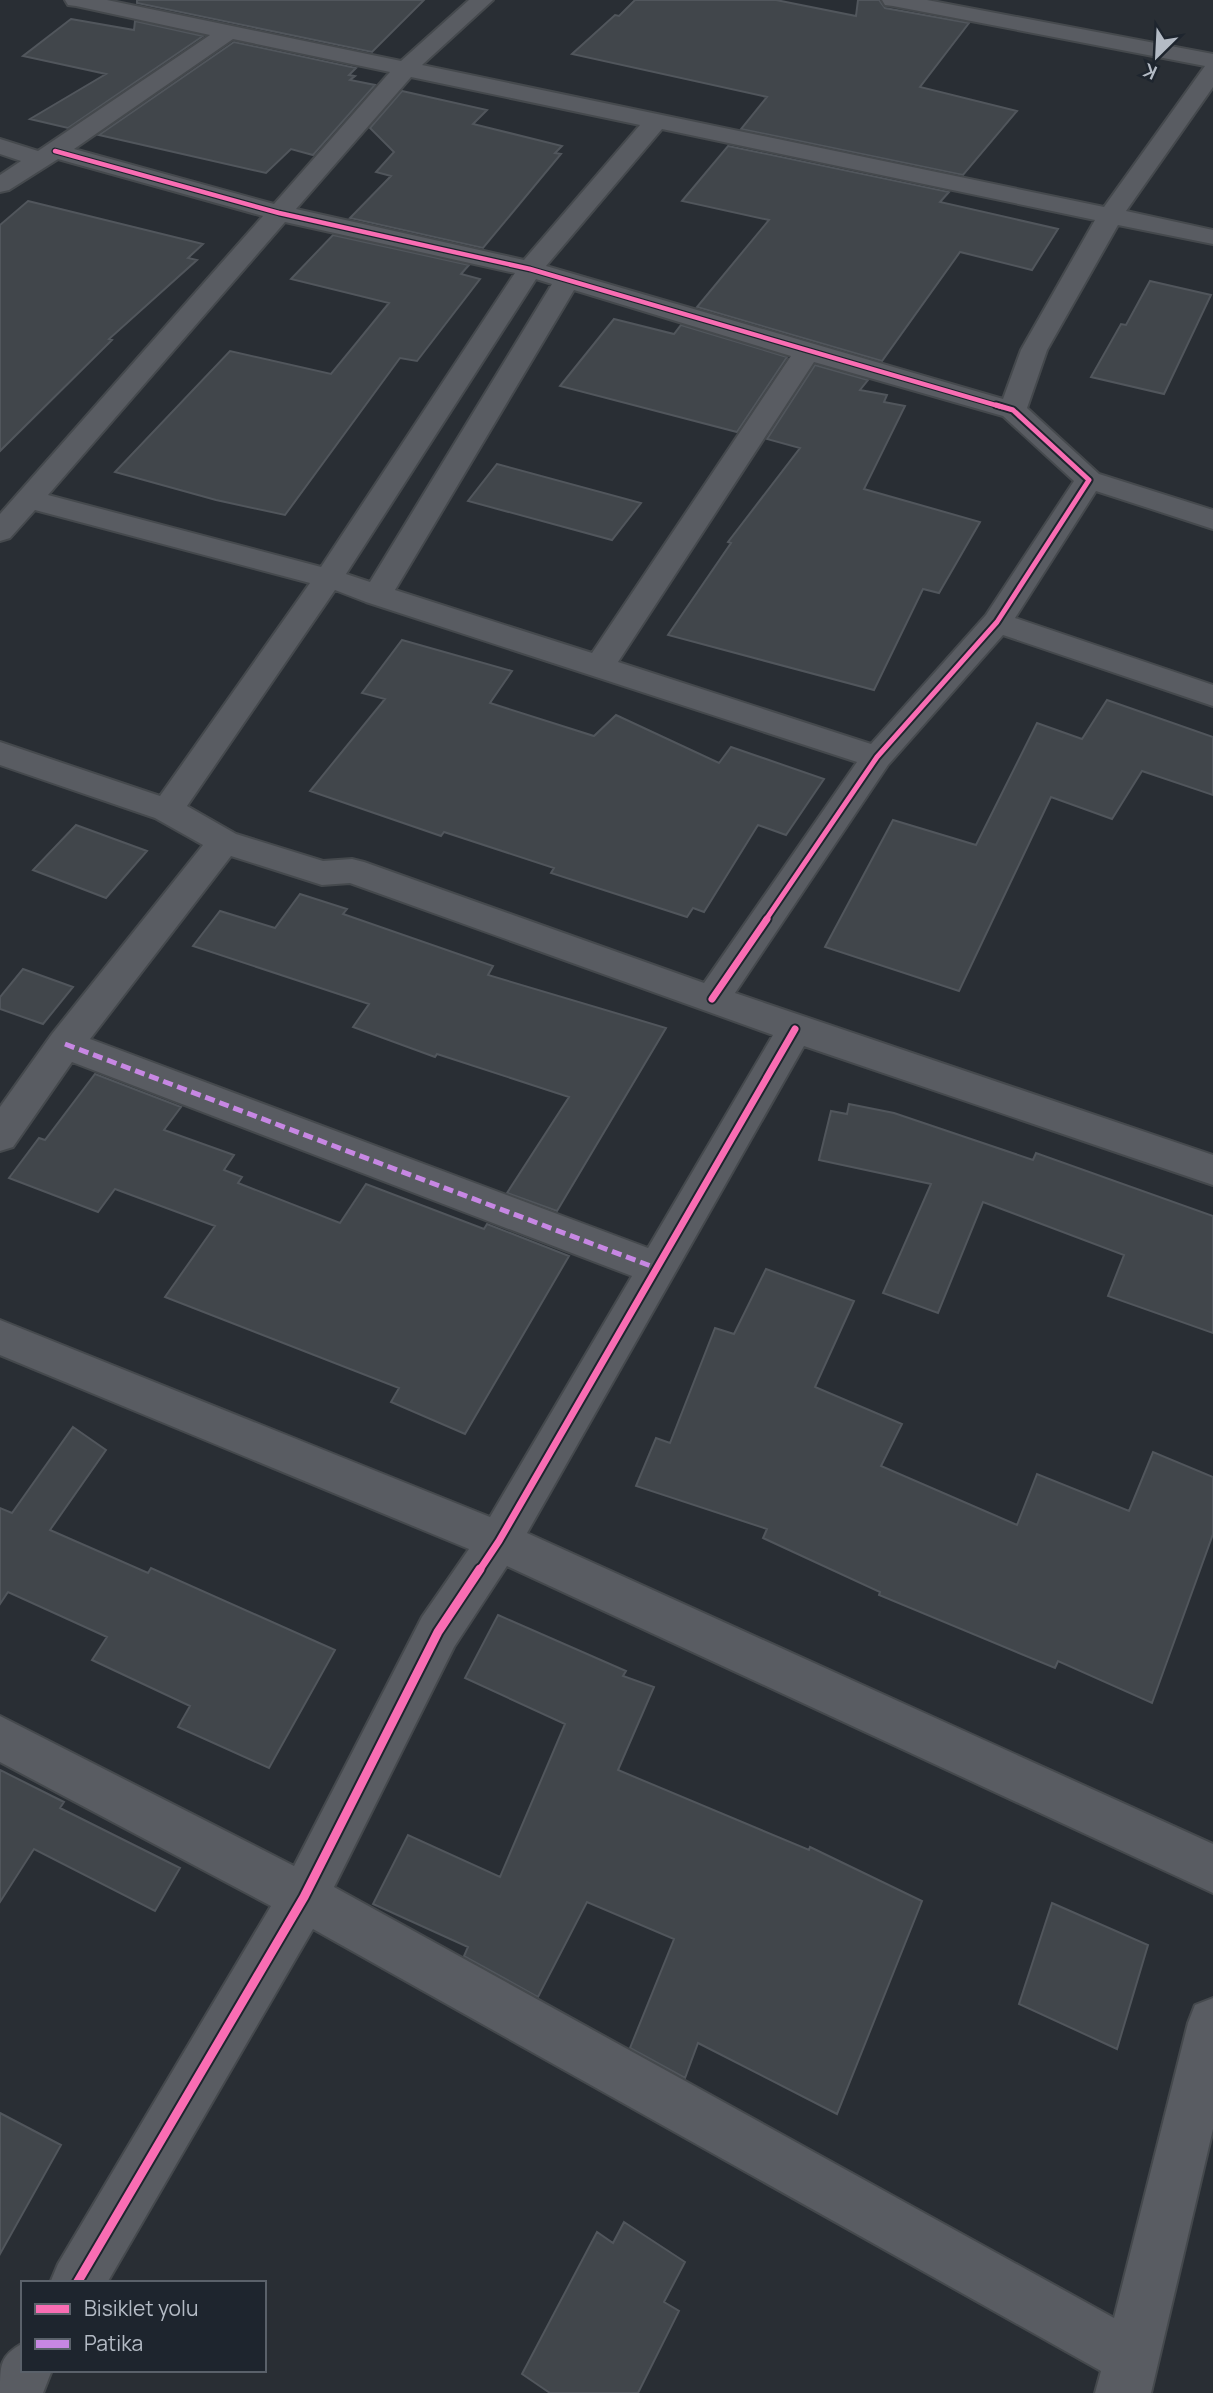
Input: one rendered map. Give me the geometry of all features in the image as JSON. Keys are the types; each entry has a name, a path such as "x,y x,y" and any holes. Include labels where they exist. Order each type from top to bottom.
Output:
{"street":[{"path":"76,0 1213,237"},
{"path":"145,14 168,0"},
{"path":"0,532 405,69 482,0"},
{"path":"893,0 937,4 1213,61"},
{"path":"0,185 229,32"},
{"path":"1013,410 1034,350 1110,216 1213,71"},
{"path":"167,810 328,578 530,269 656,121"},
{"path":"0,146 47,155 279,213 530,269 1013,410 1089,480 1213,520"},
{"path":"377,595 567,281"},
{"path":"599,667 807,352"},
{"path":"712,999 877,757 997,622 1089,480"},
{"path":"28,499 328,578 877,757"},
{"path":"997,622 1213,695"},
{"path":"0,753 167,810 224,842 323,873 352,871 795,1029 1213,1170"},
{"path":"0,1136 65,1044 224,842"},
{"path":"78,2281 304,1897 438,1632 499,1541 795,1029"},
{"path":"65,1044 656,1268"},
{"path":"0,1337 499,1541 1213,1870"},
{"path":"0,1738 304,1897 1127,2375 1213,2023"},
{"path":"12,2393 24,2372"}],"building":[{"path":"137,0 424,0 372,52 137,3"},
{"path":"635,0 776,0 856,16 858,0 879,0 885,8 969,23 920,87 1017,111 963,175 741,129 767,97 572,54"},
{"path":"71,19 134,30 135,21 203,36 68,128 30,119 106,74 23,56"},
{"path":"234,42 356,68 349,75 355,76 350,80 375,85 313,155 291,149 266,173 99,135"},
{"path":"402,91 487,110 473,124 562,146 555,153 561,154 483,248 350,218 391,176 376,172 394,152 370,128"},
{"path":"728,146 949,192 940,202 1058,229 1032,270 960,252 882,361 697,307 769,220 682,201"},
{"path":"28,201 203,244 188,258 197,260 109,339 112,340 0,451 0,225"},
{"path":"333,235 469,265 461,274 480,279 417,361 400,358 285,515 216,500 115,472 230,351 331,374 389,303 291,279"},
{"path":"1150,281 1211,295 1164,394 1091,377 1121,324 1126,325"},
{"path":"614,319 674,334 681,325 787,357 737,432 560,386"},
{"path":"815,365 868,380 860,390 887,395 884,402 905,406 864,489 980,522 939,593 923,589 874,690 668,635 731,543 728,542 800,448 767,439"},
{"path":"497,464 641,503 612,540 468,501"},
{"path":"402,640 512,671 490,703 594,736 616,715 719,763 731,747 824,779 786,835 758,825 704,912 693,908 687,917 551,873 554,868 444,832 441,836 310,791 385,699 362,693"},
{"path":"1107,700 1213,737 1213,795 1142,771 1112,819 1051,797 959,991 825,947 893,820 976,845 1037,723 1082,739"},
{"path":"76,825 147,851 106,898 33,870"},
{"path":"300,894 347,909 343,914 493,966 488,975 666,1028 557,1211 507,1193 569,1097 437,1054 435,1057 353,1027 369,1004 193,946 220,911 275,928"},
{"path":"23,969 73,987 43,1024 0,1009 0,997"},
{"path":"95,1074 181,1107 164,1130 234,1155 224,1170 242,1177 238,1183 340,1223 366,1184 484,1229 487,1224 569,1256 465,1434 391,1402 399,1388 165,1297 215,1226 115,1189 98,1212 9,1178 39,1138 45,1140"},
{"path":"849,1104 894,1113 1033,1160 1036,1153 1213,1216 1213,1333 1108,1296 1124,1255 983,1202 938,1313 883,1293 931,1184 819,1160 831,1111 847,1114"},
{"path":"766,1269 854,1301 815,1387 902,1424 881,1466 1017,1525 1037,1474 1129,1511 1153,1452 1213,1477 1213,1534 1152,1703 1058,1661 1055,1668 879,1595 880,1592 763,1538 767,1529 636,1486 656,1438 670,1443 715,1328 734,1334"},
{"path":"73,1427 106,1450 50,1530 148,1573 151,1568 335,1650 269,1768 178,1727 190,1706 92,1660 107,1637 8,1592 0,1604 0,1508 12,1513"},
{"path":"498,1615 626,1671 623,1676 654,1687 618,1770 809,1850 810,1847 922,1901 837,2114 698,2043 685,2078 630,2048 674,1939 587,1902 538,1997 464,1956 468,1947 373,1904 408,1835 500,1877 565,1724 465,1678"},
{"path":"0,1770 64,1802 60,1808 180,1868 155,1911 34,1849 0,1902"},
{"path":"1052,1903 1148,1945 1117,2049 1019,2004"},
{"path":"0,2113 61,2145 0,2254"},
{"path":"624,2222 685,2262 664,2302 679,2311 638,2393 550,2393 522,2374 597,2232 613,2243"}],"marked path":[{"path":"65,1044 656,1268"}],"cycle path":[{"path":"55,151 279,213 530,269 1013,410 1089,480 997,622 877,757 712,999"},
{"path":"78,2281 304,1897 438,1632 499,1541 795,1029"}]}
